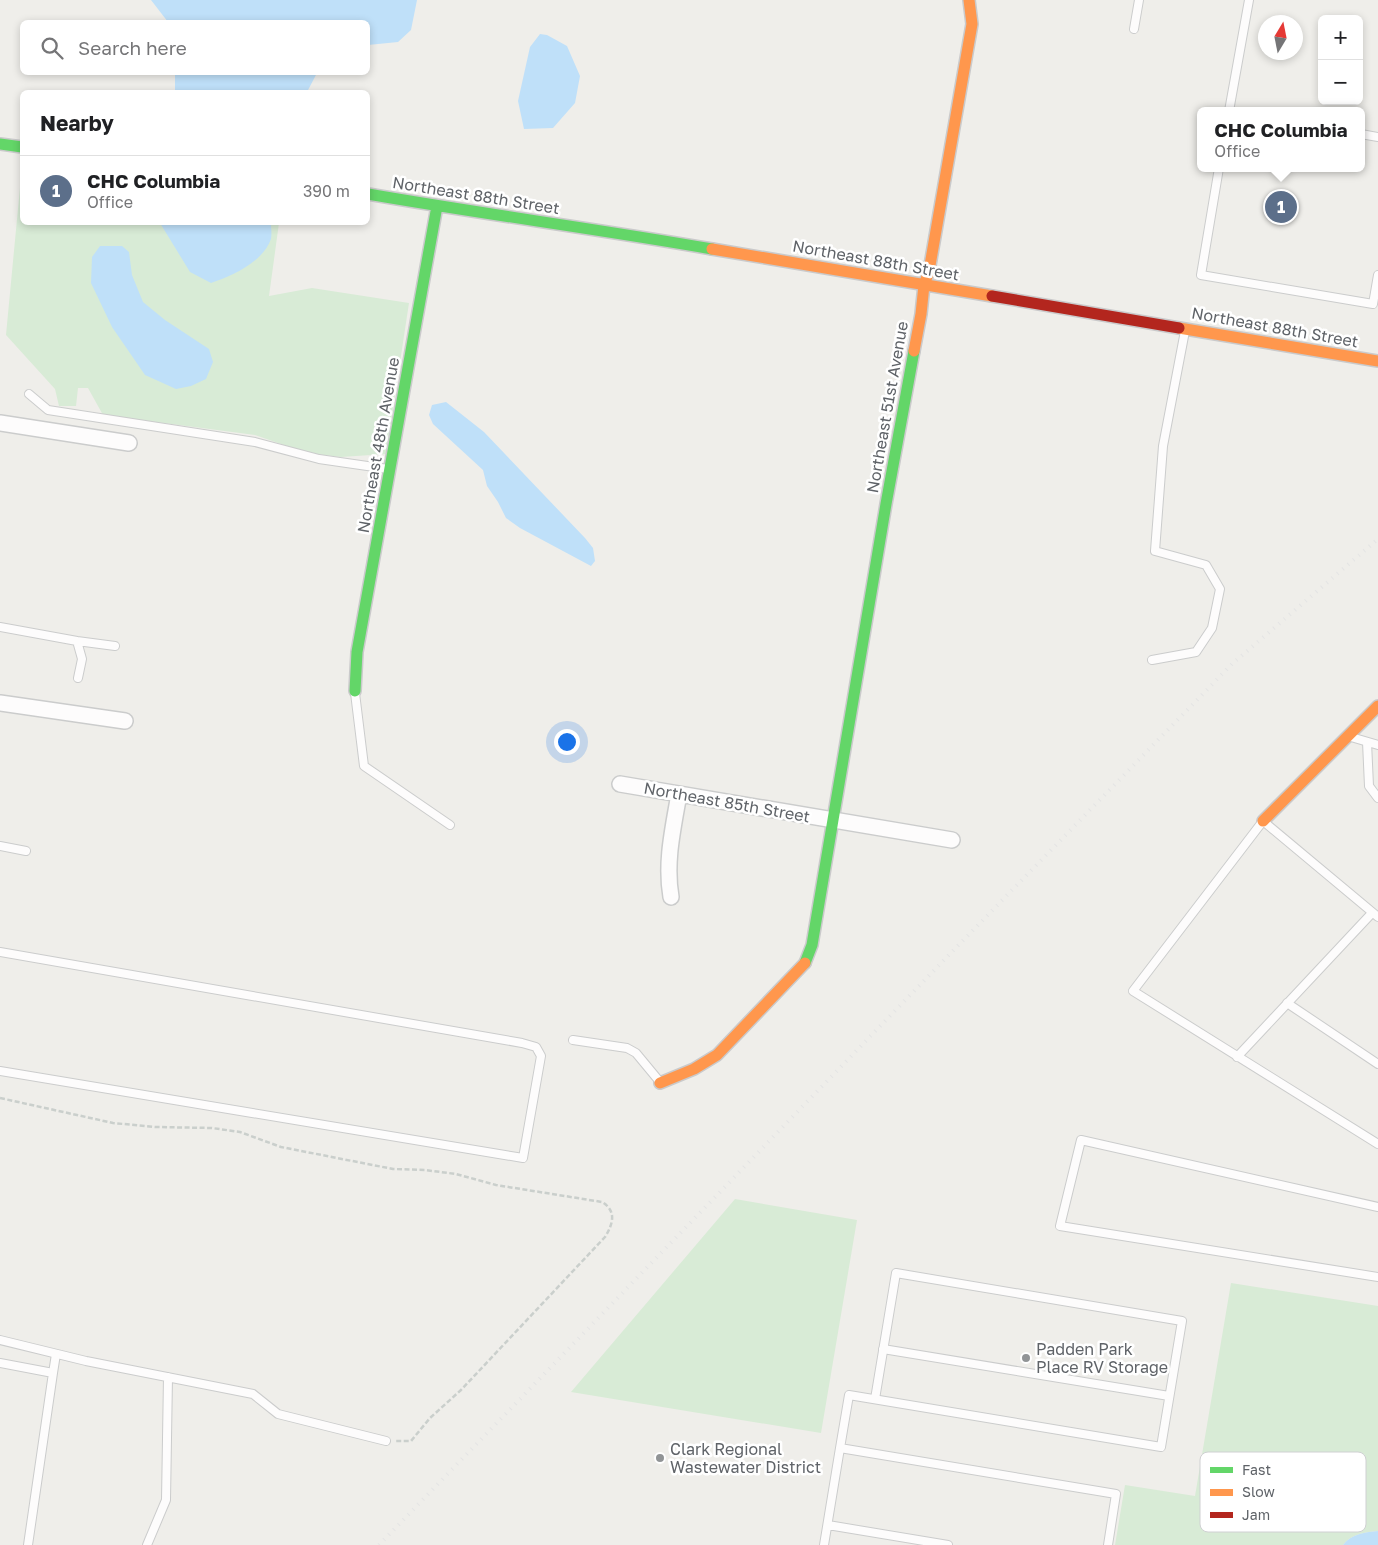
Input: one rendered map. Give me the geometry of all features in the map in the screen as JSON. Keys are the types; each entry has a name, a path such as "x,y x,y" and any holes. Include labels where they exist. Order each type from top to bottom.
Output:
{"street":[{"name":"Northeast 51st Avenue","path":"660,1083 694,1069 717,1055 805,963 812,944 924,285 929,270 972,24 969,0"},
{"path":"0,144 20,147"},
{"name":"Northeast 88th Street","path":"370,194 589,228 1378,361"},
{"name":"Northeast 48th Avenue","path":"355,691 357,652 436,206"},
{"path":"0,423 129,443"},
{"path":"0,703 125,721"},
{"path":"1263,821 1378,706"},
{"name":"Northeast 85th Street","path":"620,784 952,840"},
{"path":"671,897 668,861 679,794"}],"lane":[{"path":"1134,29 1139,0"},
{"path":"1230,107 1249,0"},
{"path":"1365,135 1378,137"},
{"path":"1218,172 1201,275 1373,304 1378,275"},
{"path":"1152,660 1196,652 1212,628 1220,589 1206,565 1155,551 1163,446 1186,329"},
{"path":"29,394 48,410 254,442 319,459 390,469"},
{"path":"0,627 115,646"},
{"path":"77,641 82,659 78,678"},
{"path":"355,691 364,766 450,825"},
{"path":"1348,736 1378,745"},
{"path":"1367,742 1369,786 1378,798"},
{"path":"1237,1057 1375,915 1263,821 1133,991 1237,1057 1378,1144"},
{"path":"0,846 26,851"},
{"path":"0,952 522,1043 536,1047 541,1056 523,1158 0,1071"},
{"path":"1288,1003 1378,1064"},
{"path":"573,1040 626,1048 636,1053 660,1083"},
{"path":"1378,1207 1081,1140 1060,1226 1378,1276"},
{"path":"824,1545 849,1395 1161,1447 1182,1321 896,1273 875,1399"},
{"path":"0,1340 56,1354 253,1394 278,1414 386,1441"},
{"path":"883,1349 1169,1396"},
{"path":"28,1545 56,1354"},
{"path":"0,1363 53,1373"},
{"path":"147,1545 166,1500 168,1377"},
{"path":"840,1448 1116,1494 1108,1545"},
{"path":"828,1525 948,1545"}],"path":[{"path":"0,1098 113,1123 155,1127 212,1128 240,1132 281,1147 393,1169 425,1170 456,1174 496,1185 602,1202 608,1206 612,1215 611,1227 605,1237 461,1390 430,1418 411,1441 386,1441"}],"green space":[{"path":"20,188 20,225 279,225 269,296 312,288 409,303 386,454 341,457 307,453 255,435 103,415 88,388 78,388 76,406 59,406 55,389 6,335"},
{"path":"735,1199 857,1220 821,1433 571,1392"},
{"path":"1231,1283 1378,1306 1378,1531 1354,1536 1343,1545 1115,1545 1125,1485 1195,1496 1200,1466 1200,1532 1366,1532 1366,1452 1202,1452"}],"water":[{"path":"151,0 417,0 411,30 398,42 370,45 370,20 166,20"},
{"path":"540,34 547,35 567,46 580,76 575,103 553,128 524,129 518,101 530,47"},
{"path":"175,75 316,75 308,90 175,90"},
{"path":"161,225 271,225 271,239 267,247 261,255 246,267 211,283 190,272"},
{"path":"100,246 122,246 129,252 132,275 143,302 165,320 209,349 213,362 206,379 191,386 176,389 145,375 112,327 91,283 92,257"},
{"path":"446,402 484,432 585,538 593,548 595,561 591,566 520,528 506,518 487,486 483,470 433,424 429,415 432,405"},
{"path":"1378,1531 1378,1545 1343,1545 1354,1536"}],"railway":[{"path":"379,1545 1232,664 1378,539"}],"traffic: fast":[{"path":"0,144 20,147"},
{"path":"370,194 712,249"},
{"path":"355,691 357,652 437,206"},
{"path":"805,963 812,945 886,504 914,351"}],"traffic: slow":[{"path":"914,351 924,285 929,271 972,24 969,0"},
{"path":"712,249 992,296"},
{"path":"1179,328 1378,361"},
{"path":"1263,821 1378,706"},
{"path":"660,1083 694,1069 717,1055 805,963"}],"traffic: jam":[{"path":"992,296 1179,328"}],"place":[{"name":"CHC Columbia","path":"1281,207"},
{"name":"Padden Park Place RV Storage","path":"1026,1358"},
{"name":"Clark Regional Wastewater District","path":"660,1458"}]}
